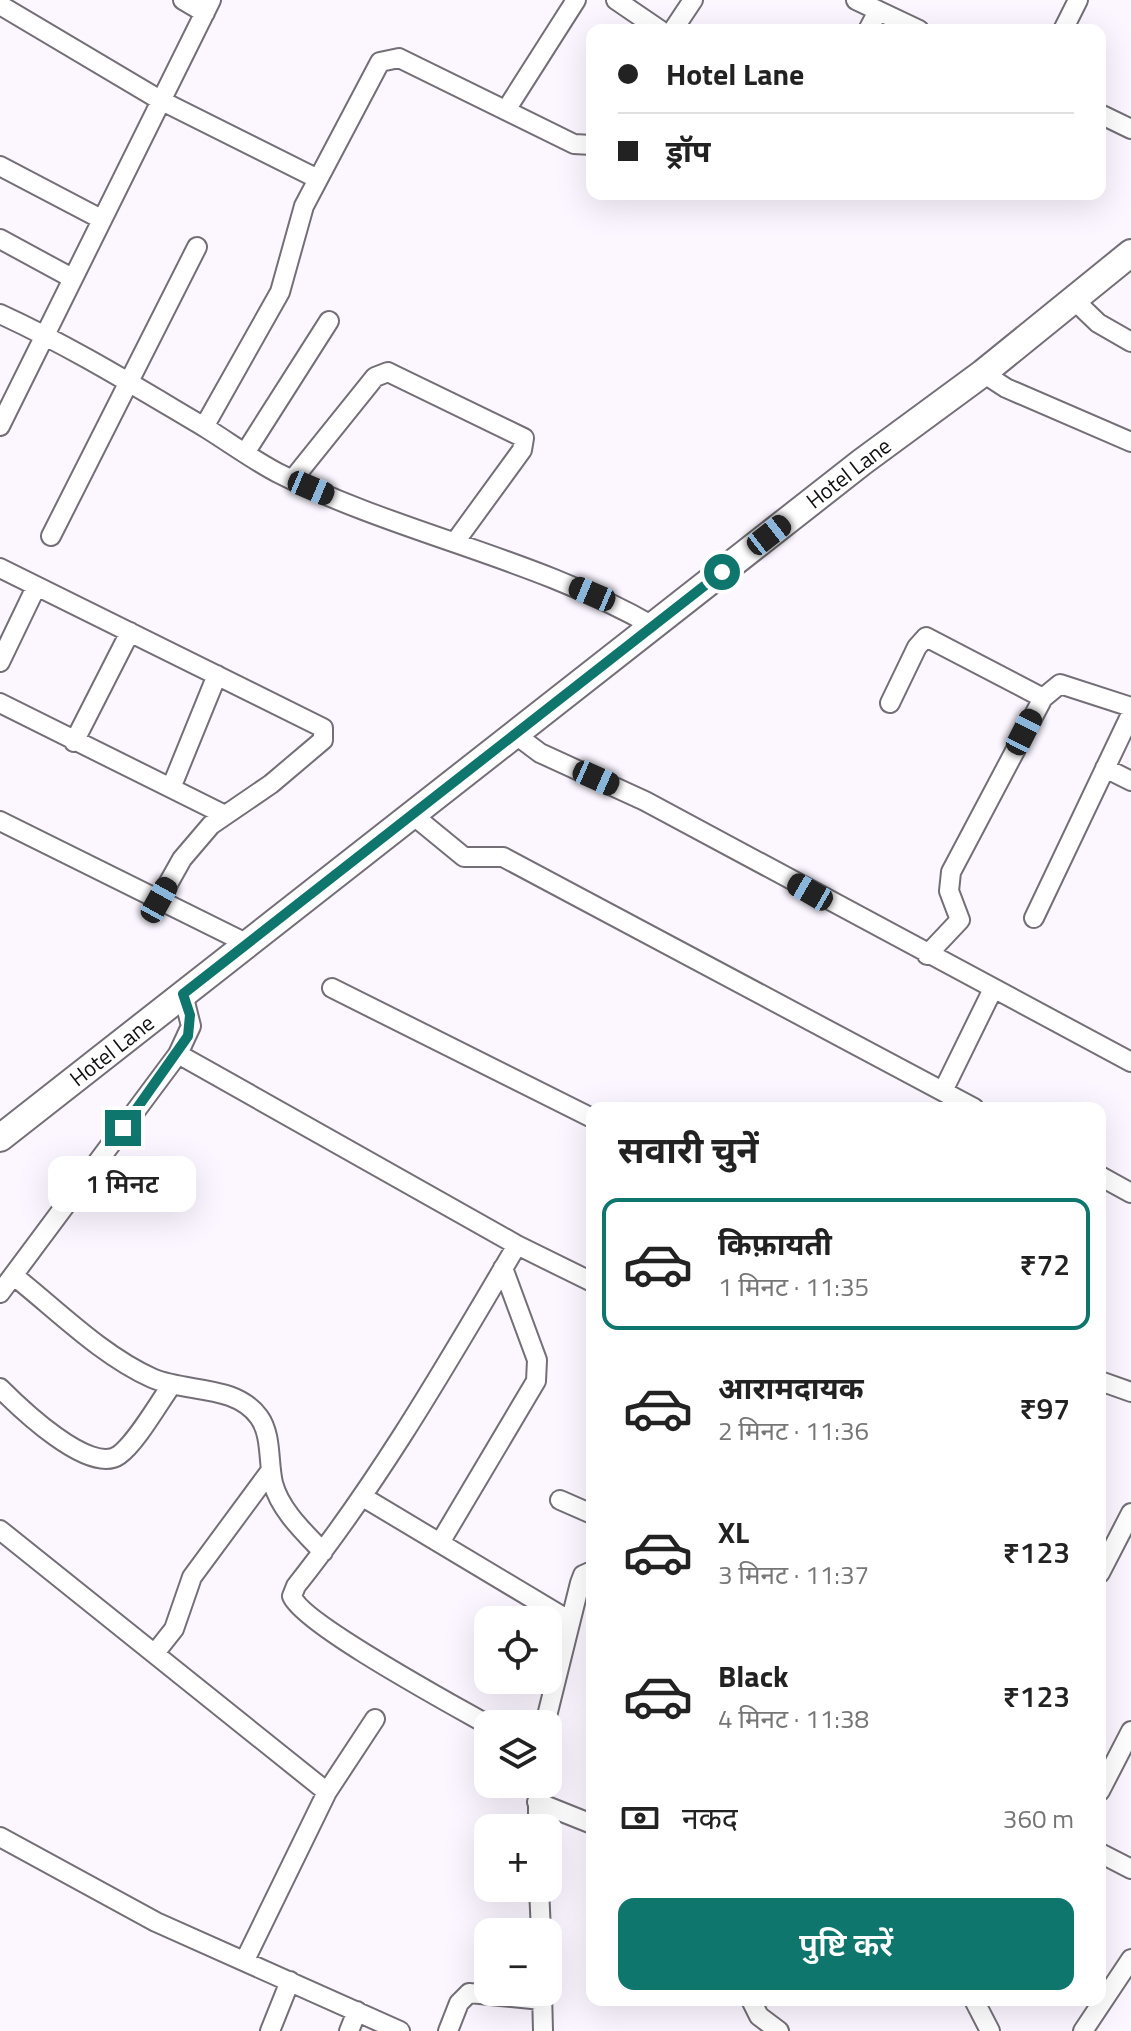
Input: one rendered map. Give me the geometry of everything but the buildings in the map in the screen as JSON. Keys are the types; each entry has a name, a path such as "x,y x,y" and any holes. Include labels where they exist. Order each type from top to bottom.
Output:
{"street":[{"path":"0,426 208,6 183,0"},
{"path":"506,110 576,0"},
{"path":"616,0 651,24"},
{"path":"677,24 693,0"},
{"path":"1066,24 1078,0"},
{"path":"868,24 867,4 907,24"},
{"path":"0,5 160,100 318,179"},
{"path":"204,427 280,292 296,224 380,62 399,58 574,144 586,145"},
{"path":"1106,117 1131,129"},
{"path":"0,166 101,219"},
{"path":"0,239 72,278"},
{"path":"51,536 197,247"},
{"name":"Hotel Lane","path":"0,1138 187,1005 246,943 429,829 653,626 994,380 1080,306 1131,253"},
{"path":"1080,306 1131,342"},
{"path":"0,314 44,334 128,381 293,479 388,521 546,574 614,604 653,626"},
{"path":"245,453 329,321"},
{"path":"293,479 375,377 388,372 524,438 522,450 455,542"},
{"path":"994,380 1131,442"},
{"path":"0,568 317,723 325,733 323,740 271,784 225,815 193,844 159,900"},
{"path":"0,662 36,587"},
{"path":"74,742 130,632"},
{"path":"890,703 917,647 926,637 1043,698"},
{"path":"171,788 217,675"},
{"path":"927,955 960,920 949,891 951,872 1043,698 1060,684 1131,707"},
{"path":"0,703 225,815"},
{"path":"1034,918 1131,714"},
{"path":"526,742 645,801 1131,1062"},
{"path":"1105,768 1131,781"},
{"path":"0,821 246,943"},
{"path":"429,829 464,857 499,855 963,1102"},
{"path":"332,988 586,1115"},
{"path":"943,1091 993,989"},
{"path":"0,1293 178,1054 188,1036 187,1005"},
{"path":"178,1054 517,1245 586,1279"},
{"path":"1106,1179 1131,1193"},
{"path":"474,1717 411,1681 298,1606 292,1596 296,1586 363,1497 410,1426 517,1245"},
{"path":"441,1541 536,1381 537,1360 503,1268"},
{"path":"14,1276 111,1354 171,1386 224,1394 259,1416 265,1428 271,1470 284,1507 323,1552"},
{"path":"1106,1383 1131,1392"},
{"path":"0,1388 56,1437 104,1459 119,1455 171,1386"},
{"path":"155,1653 174,1629 197,1569 271,1470"},
{"path":"363,1497 570,1621"},
{"path":"560,1500 586,1511"},
{"path":"1106,1561 1131,1513"},
{"path":"0,1530 327,1792"},
{"path":"548,1710 580,1583 586,1574"},
{"path":"245,1960 327,1792 375,1719"},
{"path":"1106,1779 1131,1731"},
{"path":"546,1798 586,1821"},
{"path":"0,1837 143,1916 400,2031"},
{"path":"1106,1856 1131,1869"},
{"path":"1106,1996 1131,1959"},
{"path":"270,2031 290,1981"},
{"path":"448,2031 459,2003 469,1993 474,1993"},
{"path":"542,2006 543,2031"},
{"path":"754,2006 759,2016 779,2031"},
{"path":"977,2006 990,2031"},
{"path":"1083,2031 1100,2006"},
{"path":"349,2031 357,2011"}],"route":[{"path":"123,1128 188,1036 190,1015 183,994 722,572"}]}
